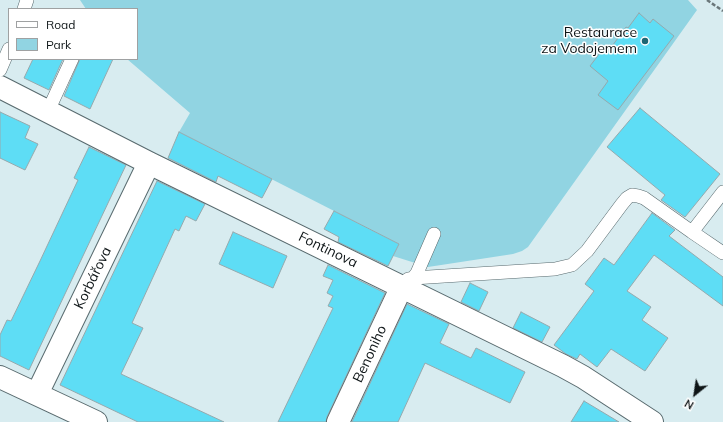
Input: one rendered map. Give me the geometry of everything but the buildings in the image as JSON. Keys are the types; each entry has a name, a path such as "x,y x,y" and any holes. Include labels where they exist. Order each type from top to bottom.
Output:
{"street":[{"name":"Fontinova","path":"0,87 149,163 408,282 583,377 652,422"},
{"name":"Korbářova","path":"37,394 149,163"},
{"name":"Benoniho","path":"338,422 408,282"},
{"path":"0,377 96,422"}],"lane":[{"path":"0,70 8,51"},
{"path":"48,111 72,60"},
{"path":"692,232 723,192"},
{"path":"408,282 555,269 572,265 587,251 622,204 632,195 644,198 723,253"},
{"path":"408,282 417,273 434,234"}],"path":[{"path":"707,0 723,11"}],"green space":[{"path":"80,0 688,0 697,10 528,247 513,254 428,267 393,256 399,244 179,132 190,113 128,60 138,60 138,8 85,8"}],"place":[{"name":"Restaurace za Vodojemem","path":"645,41"}]}
